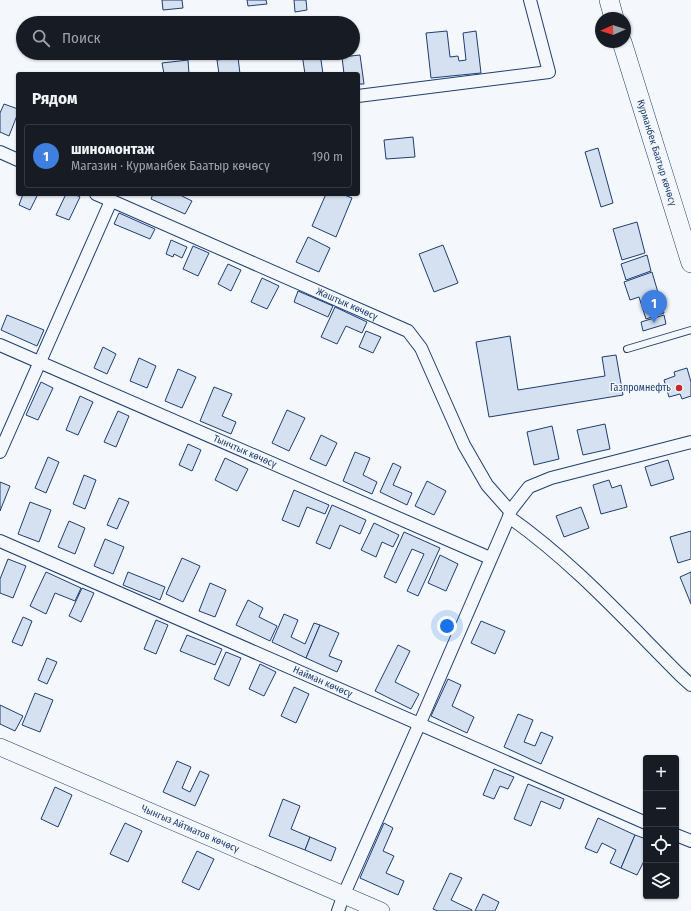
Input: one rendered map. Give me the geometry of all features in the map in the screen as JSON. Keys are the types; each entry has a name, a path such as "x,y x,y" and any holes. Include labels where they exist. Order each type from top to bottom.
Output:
{"highway":[{"path":"609,0 612,12"},
{"name":"Курманбек Баатыр көчөсү","path":"624,48 691,263"}],"main road":[{"name":"Чынгыз Айтматов көчөсү","path":"0,747 381,911"}],"street":[{"path":"360,96 549,72 530,0"},
{"path":"0,152 16,159"},
{"name":"Жаштык көчөсү","path":"100,196 408,331 421,348 464,445 487,485 510,514 588,582 680,676 691,685"},
{"path":"0,452 111,201"},
{"name":"Тынчтык көчөсү","path":"0,346 490,558"},
{"path":"338,911 344,894 419,725 490,558 510,514 529,487 551,478 691,442"},
{"name":"Найман көчөсү","path":"0,541 643,822"},
{"path":"679,836 691,841"}],"lane":[{"path":"627,349 691,330"}],"building":[{"path":"162,0 182,0 183,8 163,10"},
{"path":"247,0 266,0 267,4 248,6"},
{"path":"294,0 306,0 307,10 295,12"},
{"path":"447,31 450,57 458,56 459,61 466,60 463,33 476,31 481,73 431,78 426,33"},
{"path":"360,55 364,84 360,84 360,72 344,72 342,60 360,60"},
{"path":"188,60 189,72 164,72 162,63"},
{"path":"217,60 238,60 240,72 219,72"},
{"path":"303,60 321,60 323,72 305,72"},
{"path":"4,104 16,108 16,118 9,136 0,132 0,113"},
{"path":"413,137 415,157 386,159 384,140"},
{"path":"598,148 613,203 601,207 585,152"},
{"path":"22,196 37,196 30,210 19,205"},
{"path":"65,196 80,197 69,220 56,215"},
{"path":"152,196 182,196 192,201 185,214 151,199"},
{"path":"325,196 347,196 352,198 336,237 312,226"},
{"path":"119,213 155,229 150,239 114,224"},
{"path":"637,222 645,253 622,260 613,229"},
{"path":"308,237 330,248 319,272 296,262"},
{"path":"171,240 187,247 182,258 174,254 173,257 166,254"},
{"path":"443,245 458,283 434,292 419,254"},
{"path":"193,246 209,253 198,276 183,269"},
{"path":"647,255 651,271 626,280 621,264"},
{"path":"228,264 241,270 231,291 218,284"},
{"path":"652,272 664,313 646,319 639,297 630,300 624,282"},
{"path":"262,278 279,286 267,309 251,302"},
{"path":"298,291 333,306 328,317 294,302"},
{"path":"335,307 367,322 362,333 346,326 337,344 321,337"},
{"path":"7,315 44,330 37,346 1,330"},
{"path":"664,315 666,324 643,331 641,322"},
{"path":"366,331 381,337 373,353 359,347"},
{"path":"510,336 518,390 605,376 602,357 616,355 623,395 489,417 476,342"},
{"path":"103,347 116,354 107,374 94,368"},
{"path":"139,358 156,366 147,388 130,381"},
{"name":"Газпромнефть","path":"687,368 691,382 691,396 682,399 680,394 669,397 664,380 675,376 674,372"},
{"path":"178,369 196,377 182,408 165,401"},
{"path":"41,382 53,388 38,420 26,415"},
{"path":"214,387 232,394 222,416 236,422 231,434 200,421"},
{"path":"80,396 93,402 78,435 66,430"},
{"path":"287,410 305,418 289,451 272,443"},
{"path":"118,411 129,416 116,447 104,442"},
{"path":"605,424 610,449 583,455 577,430"},
{"path":"552,426 559,459 534,465 527,432"},
{"path":"321,435 337,443 326,466 310,459"},
{"path":"188,444 201,450 192,471 179,465"},
{"path":"355,452 370,458 363,475 377,482 372,494 343,481"},
{"path":"48,457 59,462 46,493 35,488"},
{"path":"225,458 248,469 237,491 215,480"},
{"path":"668,460 674,479 651,486 645,467"},
{"path":"393,463 401,467 393,485 412,493 407,505 380,492"},
{"path":"84,475 96,480 85,509 73,504"},
{"path":"609,480 612,488 621,485 627,507 601,514 593,485"},
{"path":"427,481 446,491 434,515 415,506"},
{"path":"0,482 10,486 0,511"},
{"path":"294,490 329,505 325,514 307,507 299,527 282,520"},
{"path":"119,498 129,502 117,529 107,525"},
{"path":"30,502 51,510 39,542 18,534"},
{"path":"332,505 366,520 360,534 340,525 330,549 316,543"},
{"path":"581,507 589,528 564,537 556,516"},
{"path":"69,521 85,528 75,554 58,547"},
{"path":"374,523 399,535 393,547 382,542 376,557 361,550"},
{"path":"691,531 691,559 678,563 670,537"},
{"path":"404,532 440,548 418,596 407,591 424,554 412,549 396,583 384,577"},
{"path":"105,539 124,547 113,574 94,566"},
{"path":"440,555 458,564 446,591 428,583"},
{"path":"182,558 200,566 183,602 166,594"},
{"path":"8,559 26,566 13,598 0,593 0,579"},
{"path":"46,572 81,588 75,601 55,593 46,614 30,606"},
{"path":"128,572 165,587 160,600 123,585"},
{"path":"691,572 691,604 680,577"},
{"path":"210,583 226,590 215,617 199,611"},
{"path":"82,588 94,593 81,622 69,616"},
{"path":"248,600 263,608 259,617 277,626 270,641 236,625"},
{"path":"284,614 298,620 291,637 305,644 314,623 320,625 306,658 272,642"},
{"path":"23,617 32,621 22,646 12,642"},
{"path":"156,620 168,625 156,654 144,649"},
{"path":"481,621 505,631 495,654 471,643"},
{"path":"320,625 339,633 329,656 342,661 337,672 306,658"},
{"path":"187,635 222,649 215,665 180,651"},
{"path":"398,645 410,651 395,682 419,694 411,709 375,691"},
{"path":"226,652 241,658 229,686 214,679"},
{"path":"47,658 57,662 47,684 38,680"},
{"path":"260,664 276,672 264,696 249,689"},
{"path":"448,679 461,685 452,706 474,717 467,733 431,716"},
{"path":"294,687 309,694 296,723 281,716"},
{"path":"35,693 53,700 40,732 22,725"},
{"path":"0,705 23,716 15,731 0,724"},
{"path":"518,714 533,720 524,742 535,746 541,732 553,737 541,764 504,747"},
{"path":"177,761 191,767 182,788 190,792 200,771 209,775 195,806 163,792"},
{"path":"494,769 514,777 508,789 500,786 494,799 483,795"},
{"path":"528,784 564,799 560,809 541,801 531,826 514,819"},
{"path":"55,787 72,795 58,827 41,819"},
{"path":"283,799 300,806 291,829 310,837 305,850 269,836"},
{"path":"598,818 635,835 621,868 610,863 616,850 602,843 597,853 585,848"},
{"path":"125,823 142,831 128,862 110,854"},
{"path":"384,823 393,828 383,851 394,856 386,873 404,881 398,895 360,878"},
{"path":"635,835 643,838 643,863 637,875 621,868"},
{"path":"310,837 336,848 331,861 305,850"},
{"path":"197,851 214,859 199,890 182,882"},
{"path":"450,873 462,878 451,900 472,911 438,911 433,909"},
{"path":"483,894 499,902 495,911 475,911"}],"place":[{"name":"шиномонтаж","path":"654,323"},
{"name":"Газпромнефть","path":"679,388"}]}
